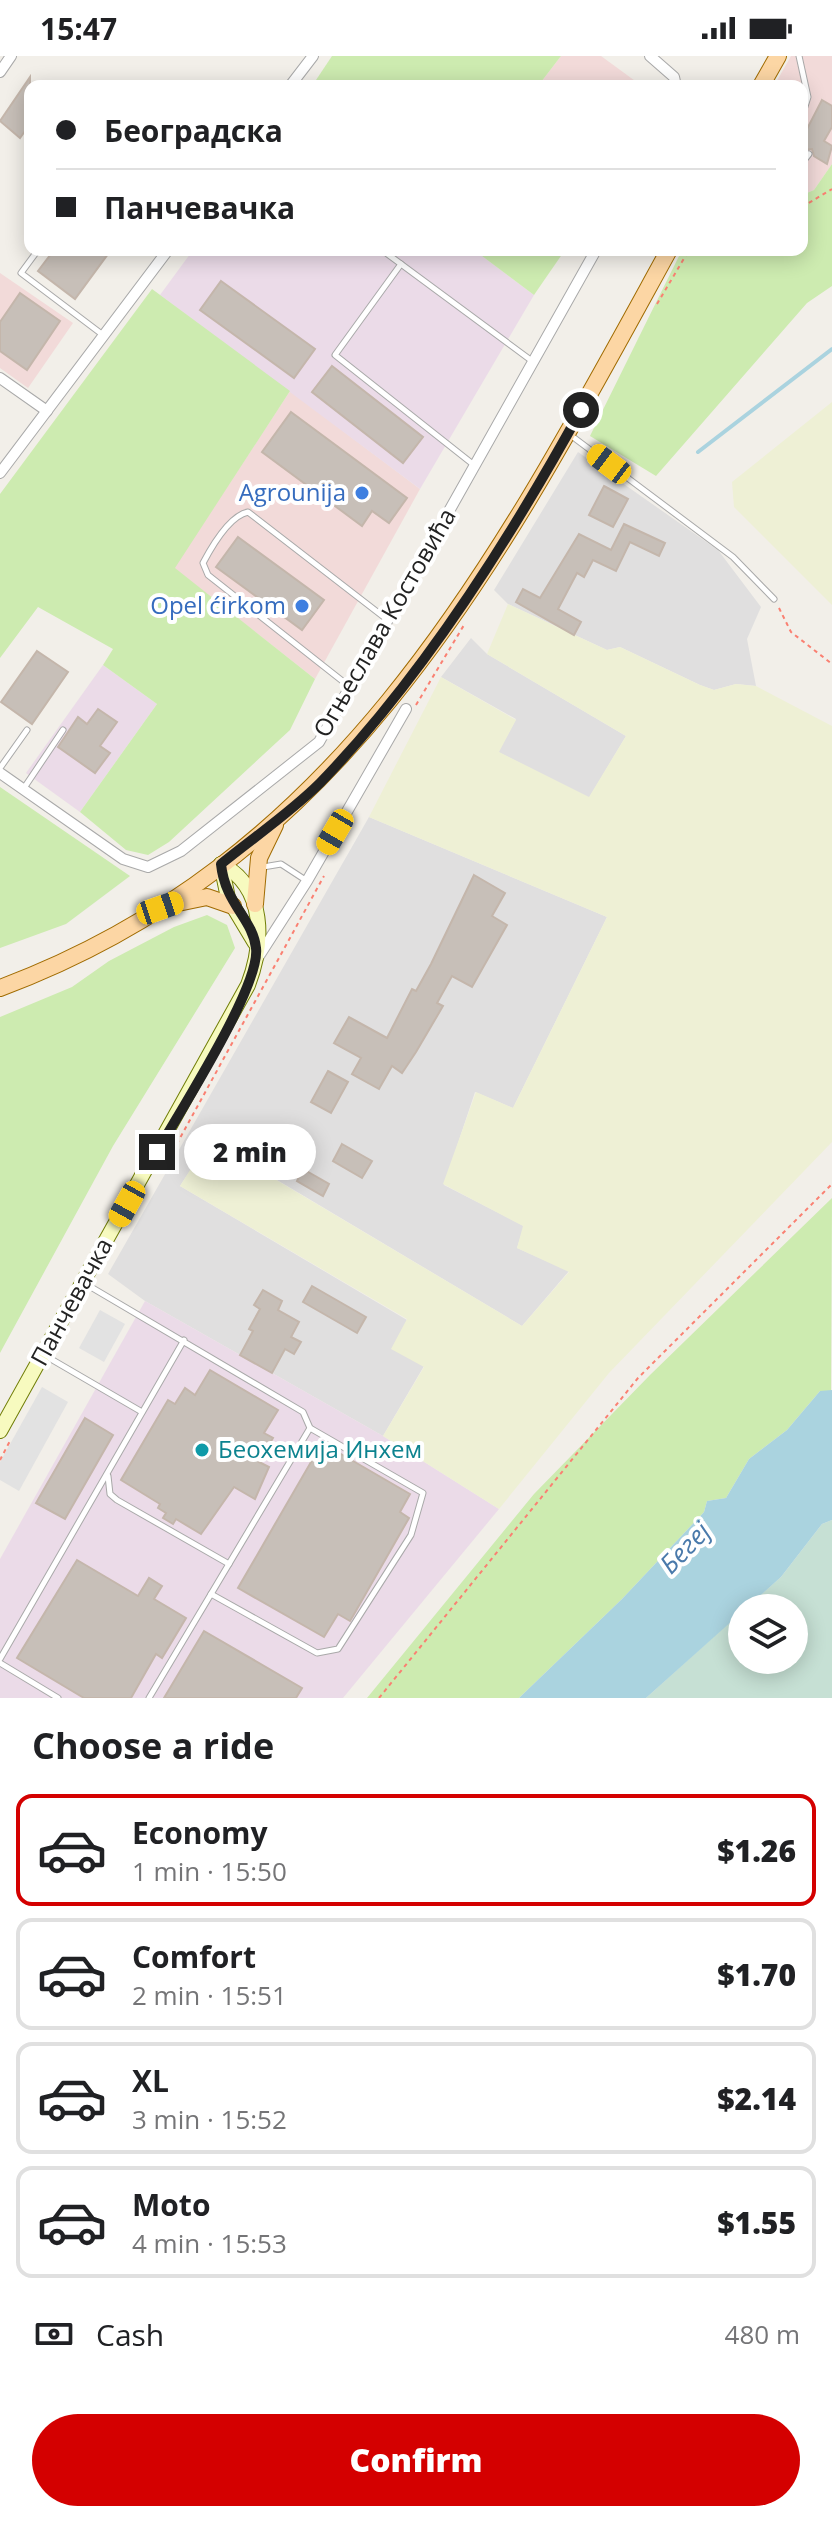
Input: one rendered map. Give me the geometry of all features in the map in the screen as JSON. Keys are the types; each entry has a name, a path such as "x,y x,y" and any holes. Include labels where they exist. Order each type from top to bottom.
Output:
{"main road":[{"path":"764,80 778,56"},
{"path":"0,988 65,961 160,908 221,864 318,784 418,668 568,434 666,256"},
{"path":"255,904 256,873 266,840 279,817"},
{"path":"160,908 207,897 233,906"}],"street":[{"path":"0,72 11,56"},
{"path":"295,80 313,56"},
{"path":"650,56 675,80"},
{"path":"0,473 163,256"},
{"name":"Огњеслава Костовића","path":"0,770 123,859 148,867 159,865 319,742 593,256"},
{"path":"0,378 47,411"},
{"name":"Панчевачка","path":"7,1433 43,1354 230,1022 256,954 307,881 411,708"},
{"path":"221,864 244,881 255,904 256,954"},
{"path":"221,864 233,906 256,954"}],"lane":[{"path":"799,56 805,80"},
{"path":"808,116 813,117"},
{"path":"34,256 21,273 104,335"},
{"path":"390,256 533,362"},
{"path":"401,264 335,355 475,466"},
{"path":"568,434 733,557 774,599"},
{"path":"351,688 208,575 203,563 208,554 236,517 248,512 389,621"},
{"path":"0,770 27,730"},
{"path":"23,789 63,730"},
{"path":"256,873 265,866 281,864 307,881"},
{"path":"84,1282 303,1412 310,1428 423,1493 411,1535 338,1649 328,1654 317,1653 211,1594"},
{"path":"58,1698 0,1661 184,1340"},
{"path":"43,1354 142,1413"},
{"path":"149,1698 310,1428"},
{"path":"108,1472 106,1485 117,1500 229,1564"}],"path":[{"path":"808,203 832,189"},
{"path":"658,303 685,256"},
{"path":"774,599 791,632 832,664"},
{"path":"411,708 470,614"},
{"path":"164,1166 328,869"},
{"path":"379,1698 638,1378 832,1184"},
{"path":"0,1460 7,1433"}],"shaded area":[{"path":"561,56 601,56 634,80 543,80"},
{"path":"791,56 832,56 832,164 814,190 808,192 808,80 777,80"},
{"path":"189,256 482,256 534,295 420,489 160,295"},
{"path":"0,273 73,323 28,388 0,368"},
{"path":"290,391 420,489 315,679 174,568"},
{"path":"578,452 718,550 761,607 747,639 756,686 736,684 714,690 700,685 620,647 607,650 508,604 494,590"},
{"path":"471,638 487,654 626,736 589,798 498,752 516,719 441,677"},
{"path":"103,665 157,704 80,812 26,773"},
{"path":"369,817 607,917 513,1108 475,1092 444,1185 524,1226 517,1248 569,1271 522,1326 210,1140 180,1186 407,1320 424,1366 383,1436 145,1301 108,1274"},
{"path":"145,1301 383,1436 499,1509 343,1698 0,1698 0,1559"},
{"path":"100,1310 125,1324 104,1362 79,1348"},
{"path":"42,1387 68,1402 19,1491 0,1480 0,1462"}],"green space":[{"path":"332,56 561,56 543,80 316,80"},
{"path":"832,164 832,286 807,303 656,476 590,436 679,256 808,256 808,192 814,190"},
{"path":"482,256 561,256 534,295"},
{"path":"152,289 290,391 175,568 315,679 290,730 169,842 148,855 126,850 80,812 157,704 103,665 113,649 38,607 0,658 0,494"},
{"path":"832,402 832,605 734,507 732,482"},
{"path":"508,604 607,650 620,647 714,690 736,684 756,686 832,726 832,1142 609,1373 499,1509 383,1436 424,1367 391,1349 407,1319 180,1186 209,1140 522,1326 569,1272 517,1248 523,1226 443,1184 476,1092 513,1108 607,917 369,817 441,677 516,720 499,752 589,797 626,736 487,654"},
{"path":"0,787 130,876 66,924 0,948"},
{"path":"207,915 227,925 235,948 113,1146 0,1353 0,1017 72,987 109,961 174,927"},
{"path":"832,1198 831,1392 820,1391 787,1430 749,1459 726,1498 707,1501 704,1512 622,1599 519,1698 367,1698 534,1494 650,1375"},
{"path":"832,1520 832,1698 646,1698 728,1624 728,1674 808,1674 808,1594 762,1594 781,1577 822,1524"}],"water":[{"name":"Бегеј","path":"832,1390 832,1520 822,1524 781,1577 762,1594 728,1594 728,1625 646,1698 519,1698 622,1599 704,1512 707,1501 726,1498 749,1459 787,1430 820,1391"}],"building":[{"path":"24,86 24,132 20,138 0,121"},
{"path":"822,100 832,106 832,127 824,141 832,146 827,164 814,156 812,149 808,149 808,127"},
{"path":"49,256 107,256 75,299 38,271"},
{"path":"221,281 315,349 294,378 200,310"},
{"path":"20,293 60,321 27,370 0,351 0,322"},
{"path":"332,366 423,437 403,463 312,392"},
{"path":"291,412 407,498 389,523 372,511 362,526 262,452"},
{"path":"604,486 628,499 613,527 589,515"},
{"path":"624,524 665,543 659,556 630,542 616,571 593,560 584,577 577,573 558,609 581,622 574,635 516,602 523,589 540,598 579,534 611,550"},
{"path":"238,537 324,600 302,630 216,567"},
{"path":"37,651 68,672 32,724 1,702"},
{"path":"98,709 117,722 100,746 110,753 95,773 58,747 78,717 87,724"},
{"path":"474,875 505,893 492,916 507,925 472,987 452,976 437,1003 443,1006 416,1052 402,1073 392,1066 379,1089 352,1074 361,1058 334,1043 349,1017 387,1038 412,989 416,991 431,964"},
{"path":"328,1071 348,1082 331,1113 311,1102"},
{"path":"342,1144 372,1161 362,1178 333,1161"},
{"path":"303,1169 329,1184 323,1196 297,1181"},
{"path":"312,1286 366,1317 357,1333 303,1302"},
{"path":"263,1290 282,1301 278,1310 299,1322 291,1337 301,1342 294,1354 285,1349 272,1373 240,1355 253,1331 249,1329 260,1309 254,1305"},
{"name":"Беохемија Инхем","path":"210,1370 278,1410 264,1433 273,1438 259,1462 269,1467 255,1499 234,1487 201,1534 176,1519 173,1524 163,1518 166,1513 158,1508 160,1504 121,1480 168,1400 175,1404 185,1388 195,1395"},
{"path":"85,1418 113,1435 65,1519 36,1503"},
{"path":"322,1443 410,1494 400,1512 409,1518 350,1621 338,1614 324,1637 238,1588"},
{"path":"77,1560 138,1596 149,1578 162,1586 154,1599 186,1618 162,1658 156,1654 131,1698 84,1698 17,1658"},
{"path":"204,1631 302,1688 296,1698 164,1698"}],"waterway":[{"path":"698,452 832,349"}],"place":[{"name":"Agrounija","path":"362,493"},
{"name":"Opel ćirkom","path":"302,606"},
{"name":"Беохемија Инхем","path":"202,1450"}],"route":[{"path":"157,1152 230,1022 253,972 256,948 251,933 228,898 221,864 318,784 418,668 450,623 581,410"}]}
